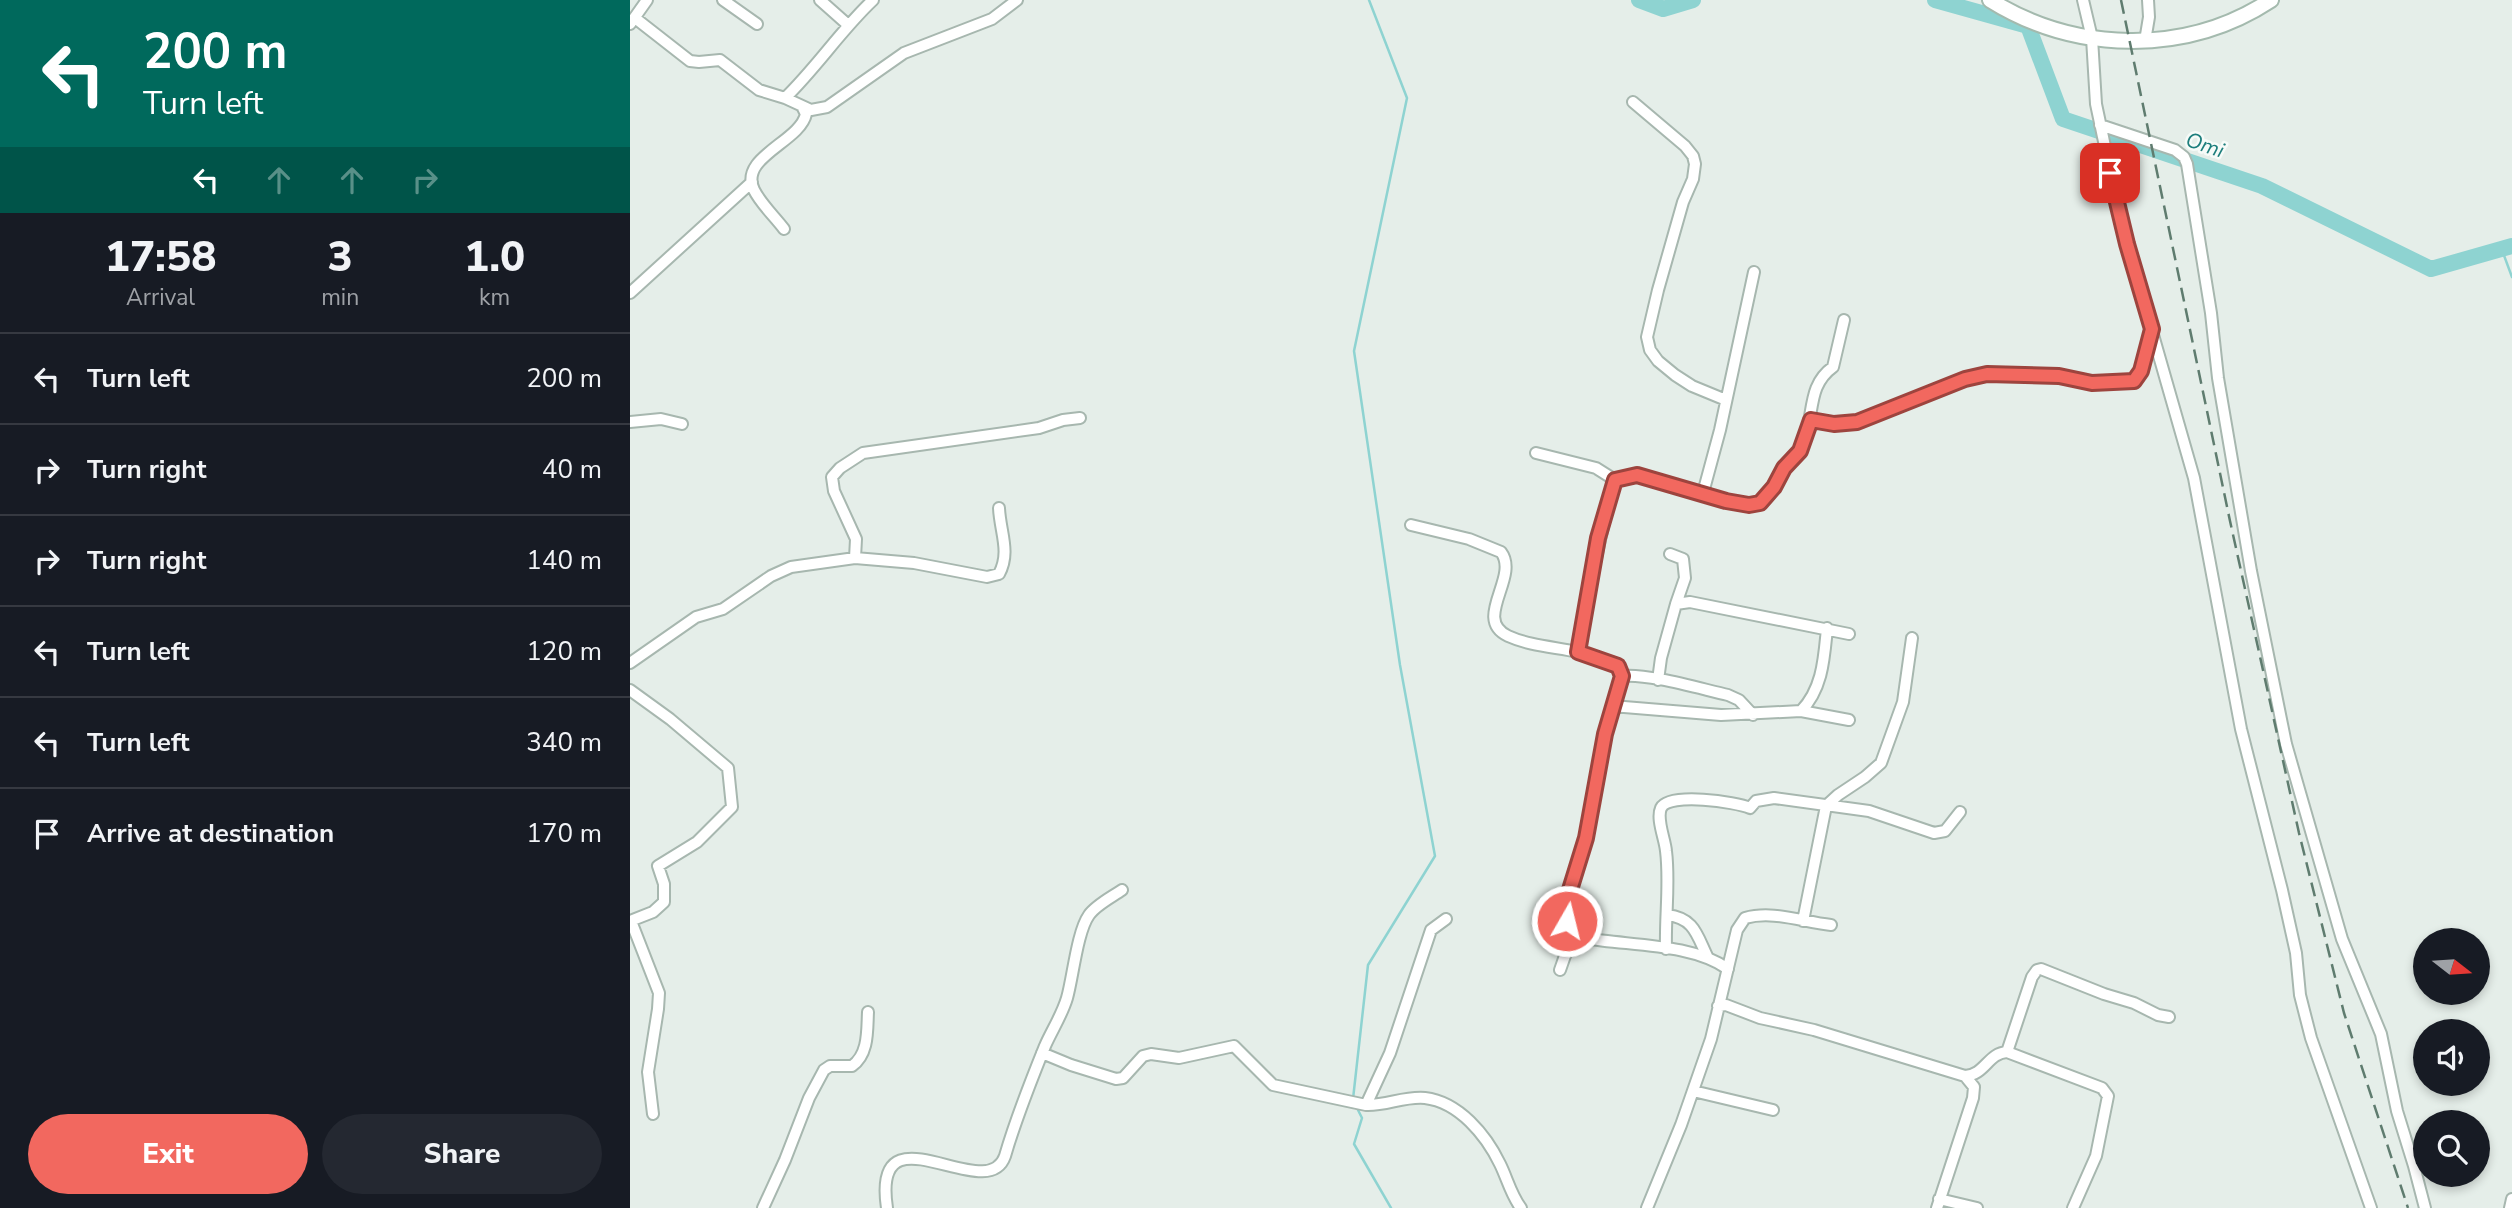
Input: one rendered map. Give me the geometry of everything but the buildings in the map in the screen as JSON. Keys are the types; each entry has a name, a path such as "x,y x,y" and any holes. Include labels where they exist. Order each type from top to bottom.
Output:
{"main road":[{"path":"1990,0 2041,26 2092,38 2145,41 2186,36 2211,29 2271,0"}],"street":[{"path":"647,0 633,21 690,61 720,60 759,90 785,98 803,108 818,110 827,107 904,53 992,19 1017,0"},
{"path":"723,0 757,24"},
{"path":"820,0 847,24"},
{"path":"785,98 808,76 847,24 873,0"},
{"path":"2083,0 2092,38 2100,125 2127,244 2194,478 2241,729 2283,890 2296,953 2300,995 2311,1038 2371,1208"},
{"path":"2145,41 2149,17 2148,0"},
{"path":"1633,102 1685,146 1693,156 1695,164 1693,179 1683,202 1658,290 1647,337 1650,349 1658,361 1675,375 1692,386 1726,400"},
{"path":"784,229 755,190 752,173 759,161 802,125 806,114 803,108"},
{"path":"2100,125 2175,150 2187,163 2251,570 2286,744 2342,939 2381,1034 2397,1111 2424,1208"},
{"path":"630,293 752,182"},
{"path":"1703,493 1754,272"},
{"path":"1536,453 1595,468 1615,480 1637,475 1726,501 1749,505 1760,503 1774,487 1784,468 1800,451 1811,420 1816,386 1821,375 1833,367 1844,320"},
{"path":"1811,420 1834,424 1857,422 1965,379 1987,374 2059,376 2092,383 2134,381 2141,371 2152,329"},
{"path":"855,558 856,539 834,491 832,477 840,468 863,453 1039,428 1080,418"},
{"path":"630,422 661,419 682,424"},
{"path":"1578,652 1598,538 1615,480"},
{"path":"630,663 696,617 729,606 771,576 791,567 855,558 914,564 987,577 999,574 1006,549 999,508"},
{"path":"1411,525 1451,533 1501,552 1506,563 1495,612 1496,627 1500,632 1521,641 1578,652 1618,666 1622,676 1612,706 1586,838 1566,908 1567,921 1577,935 1604,942 1666,948 1708,958 1728,968"},
{"path":"1658,680 1661,658 1685,578 1682,559 1670,554"},
{"path":"1676,604 1690,602 1849,634"},
{"path":"1801,711 1812,696 1822,674 1826,628"},
{"path":"1803,921 1826,806 1881,763 1903,702 1912,638"},
{"path":"1622,676 1633,675 1728,695 1739,700 1753,715"},
{"path":"630,690 663,713 728,768 732,807 697,842 658,866 664,884 664,902 653,912 631,921 659,993 648,1072 653,1114"},
{"path":"1612,706 1721,715 1801,711 1849,720"},
{"path":"1666,948 1667,855 1660,820 1661,807 1665,803 1698,800 1740,804 1750,808 1756,801 1774,798 1869,811 1934,833 1945,831 1959,811"},
{"path":"887,1208 885,1178 890,1168 902,1161 984,1177 998,1170 1004,1160 1020,1105 1067,999 1087,917 1122,890"},
{"path":"1667,915 1686,919 1693,926 1708,958"},
{"path":"1647,1208 1711,1039 1737,930 1745,918 1755,915 1773,915 1830,925"},
{"path":"1366,1105 1390,1054 1432,930 1446,919"},
{"path":"1560,971 1567,950 1577,935"},
{"path":"2007,1052 2032,977 2041,969 2169,1017"},
{"path":"1718,1006 1726,1005 1760,1018 1814,1030 1965,1076 1980,1072 1997,1054 2007,1052 2092,1084 2106,1092 2107,1103 2096,1156 2073,1208"},
{"path":"763,1208 809,1098 824,1070 830,1066 852,1066 861,1057 866,1042 868,1012"},
{"path":"1042,1052 1071,1065 1116,1079 1123,1078 1143,1056 1151,1054 1179,1058 1234,1046 1273,1085 1366,1105 1378,1106 1401,1099 1424,1098 1442,1102 1487,1140 1521,1208"},
{"path":"1965,1076 1974,1087 1973,1098 1938,1204 1977,1208"},
{"path":"1693,1091 1773,1110"},
{"path":"2510,1208 2512,1199"}],"waterway":[{"path":"1353,1099 1368,965 1435,856 1400,665 1354,351 1407,98 1369,0"},
{"name":"Omi","path":"1639,0 1663,9 1693,0"},
{"name":"Omi","path":"1935,0 2028,26 2063,119 2262,186 2431,269 2512,246"},
{"path":"2502,250 2512,277"},
{"path":"1357,1108 1362,1118 1354,1144 1391,1208"}],"railway":[{"path":"2121,0 2230,521 2299,833 2344,1013 2408,1208"}],"route":[{"path":"1567,921 1569,893 1586,838 1600,774 1605,734 1622,676 1621,670 1614,663 1578,652 1598,538 1615,480 1637,475 1726,501 1749,505 1760,503 1767,498 1784,468 1800,451 1811,420 1834,424 1857,422 1965,379 1987,374 2059,376 2092,383 2134,381 2139,377 2152,329 2110,173"}]}
